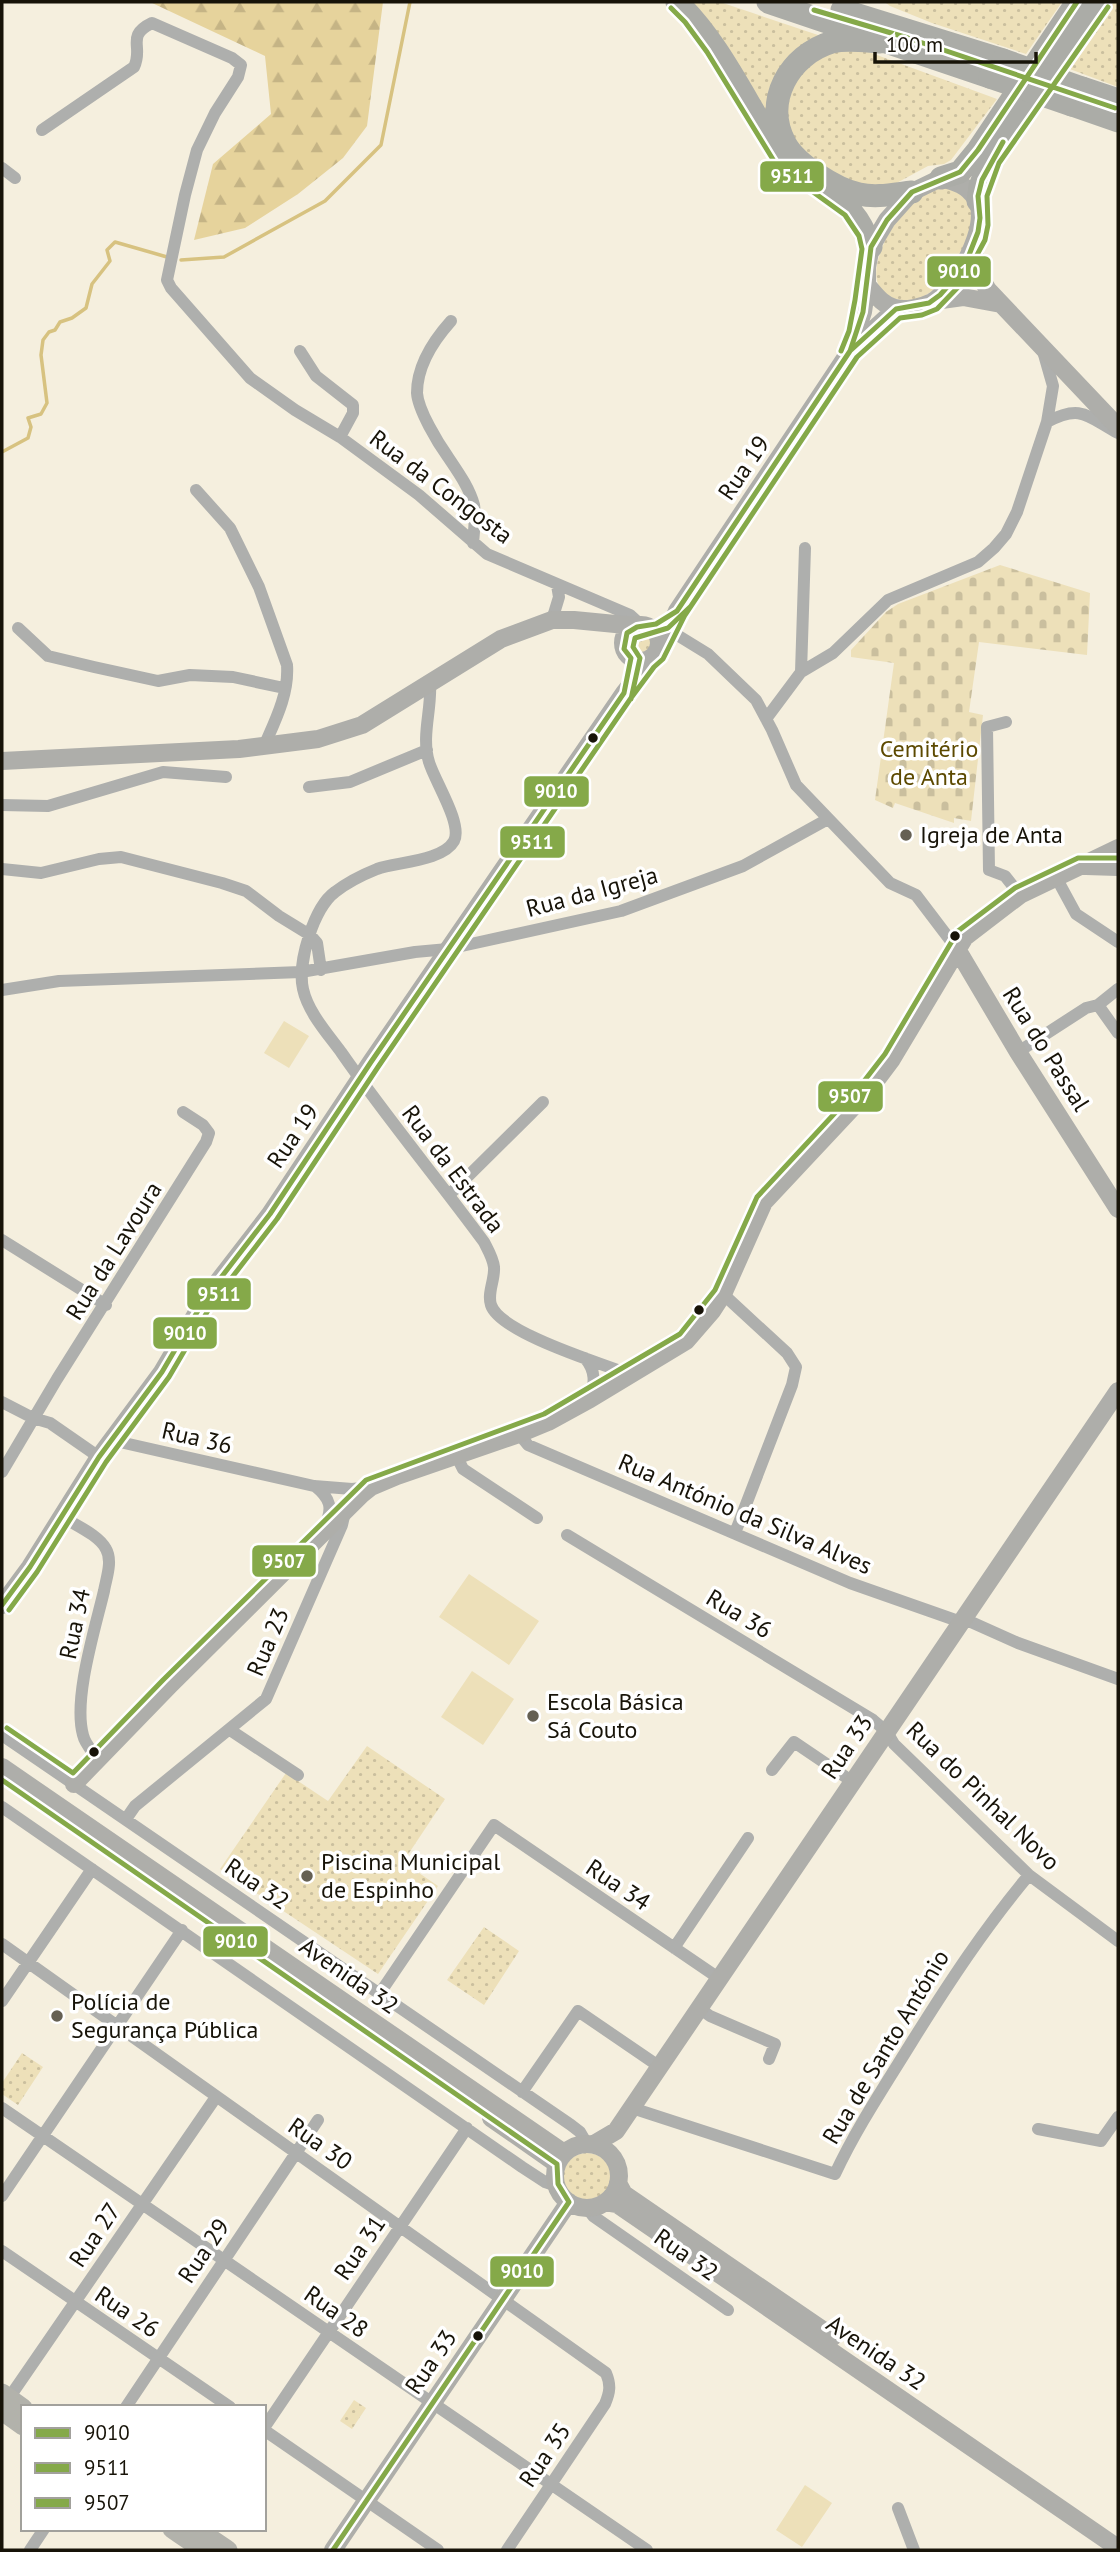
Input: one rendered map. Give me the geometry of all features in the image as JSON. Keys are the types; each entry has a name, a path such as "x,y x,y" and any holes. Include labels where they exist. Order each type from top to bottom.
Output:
{"highway":[{"path":"677,2 692,16 714,47 785,162 800,176 850,208 861,221 872,247"},
{"path":"768,2 859,31 880,41 996,69 1077,97 1118,121"},
{"path":"816,2 937,39 996,69"},
{"path":"869,2 881,13 911,30"},
{"path":"941,178 960,172 1085,5"},
{"path":"978,201 980,186 991,159 1085,5"},
{"path":"880,41 836,41 804,55 789,72 779,94 778,121 786,144 802,162 838,187 859,195 884,196 912,191"},
{"path":"1077,97 1118,100"}],"main road":[{"path":"934,301 959,273 974,244 980,225 978,201 963,184 941,178 912,191 887,219 872,247 867,267 867,285 880,301 896,309 915,308 934,301 963,297 1001,304"},
{"path":"974,244 974,261 979,275 1001,304 1118,427"},
{"name":"Rua 19","path":"850,351 863,312 867,285"},
{"name":"Rua 19","path":"634,654 656,654 677,611 850,351 896,309"},
{"name":"Rua 19","path":"642,626 677,611"},
{"path":"2,761 239,749 318,739 362,725 501,639 552,620 642,626 664,637"},
{"path":"608,625 634,654"},
{"path":"634,654 627,633 642,626"},
{"name":"Rua 19","path":"2,1605 63,1517 99,1457 162,1372 206,1297 270,1214 448,949 643,669 634,654"},
{"path":"74,1784 345,1508 371,1487 519,1434 590,1399 686,1341 723,1294 764,1202 784,1178 833,1130 892,1059 965,937 1020,895 1083,866 1117,858"},
{"name":"Rua do Passal","path":"957,949 1018,1052 1118,1209"},
{"name":"Rua 33","path":"590,2144 616,2131 1118,1391"},
{"name":"Avenida 32","path":"2,1767 561,2159"},
{"name":"Avenida 32","path":"2,1780 561,2159"},
{"path":"615,2159 602,2147 590,2144 571,2148 561,2159 556,2172 557,2186 569,2202 587,2207 605,2202 618,2183 616,2131"},
{"name":"Avenida 32","path":"618,2183 624,2194 1118,2533"},
{"name":"Rua 33","path":"333,2550 569,2202"},
{"name":"Avenida 32","path":"605,2202 617,2204 1118,2548"},
{"path":"9,2403 21,2423"},
{"path":"182,2537 203,2550"},
{"path":"182,2537 228,2550"}],"street":[{"name":"Rua da Congosta","path":"42,130 134,67 138,61 136,37 141,29 152,23 232,58 241,65 238,77 215,113 197,150 167,280 171,288 250,378 340,437 419,495 488,554 630,615 642,626"},
{"path":"2,168 15,178"},
{"path":"451,321 429,350 417,393 421,408 444,453 468,489 475,508 473,543"},
{"path":"766,719 801,672 834,653 888,600 978,562 995,548 1006,534 1017,512 1047,422 1053,386 1041,344"},
{"name":"Rua da Congosta","path":"300,351 317,376 353,405 354,413 340,437"},
{"path":"1047,422 1065,412 1079,412 1118,433"},
{"path":"196,490 230,527 259,587 287,665 288,678 282,704 265,744"},
{"path":"801,672 805,548"},
{"path":"552,620 559,597 557,585"},
{"path":"19,628 48,656 94,667 158,681 190,676 233,677 285,688"},
{"path":"664,637 708,654 756,700 796,785 890,883 916,895 957,949"},
{"path":"301,972 320,908 330,895 379,869 447,850 455,840 457,832 429,763 427,715 431,699 430,683"},
{"path":"1006,722 987,727 989,870 1004,876 1020,895"},
{"path":"309,788 350,782 427,750"},
{"path":"2,805 48,806 163,772 226,777"},
{"name":"Rua da Igreja","path":"2,990 59,981 301,972 415,952 448,949 621,911 743,866 828,819"},
{"path":"2,869 41,873 99,859 128,858 246,891 310,935 317,943 321,970"},
{"path":"1057,879 1076,915 1118,942"},
{"name":"Rua da Estrada","path":"301,972 303,990 309,1006 359,1080 449,1195 490,1254 494,1268 490,1304 495,1313 541,1342 631,1375"},
{"path":"1018,1052 1086,1008 1098,1005 1118,989"},
{"path":"1098,1005 1118,1033"},
{"path":"449,1195 543,1101"},
{"name":"Rua da Lavoura","path":"2,1472 206,1142 209,1133 204,1125 183,1112"},
{"path":"2,1240 106,1305"},
{"path":"723,1294 787,1353 796,1367 792,1385 735,1533"},
{"path":"584,1357 592,1365 594,1376 590,1399"},
{"path":"594,1376 608,1388"},
{"path":"2,1402 33,1418 50,1423 99,1457"},
{"name":"Rua António da Silva Alves","path":"519,1434 528,1445 850,1583 961,1622 971,1622 1018,1643 1118,1679"},
{"name":"Rua 36","path":"111,1440 314,1486 352,1489 371,1487"},
{"path":"456,1455 464,1469 537,1518"},
{"path":"314,1486 324,1493 331,1509 322,1532"},
{"name":"Rua 23","path":"126,1819 135,1806 264,1702 342,1525 345,1508"},
{"name":"Rua 34","path":"63,1517 98,1540 106,1549 109,1560 82,1690 81,1723 86,1744 97,1758"},
{"name":"Rua 36","path":"567,1535 873,1720 887,1732"},
{"path":"230,1730 298,1774"},
{"name":"Rua do Pinhal Novo","path":"887,1732 894,1744 1029,1875 1118,1941"},
{"name":"Rua 32","path":"2,1735 580,2132 590,2144"},
{"path":"772,1770 794,1742 853,1782"},
{"path":"2,1807 545,2182 557,2186"},
{"name":"Rua 34","path":"380,1993 494,1825 720,1979"},
{"path":"674,1948 748,1838"},
{"path":"2,2001 92,1869"},
{"name":"Rua de Santo António","path":"632,2108 835,2174 850,2143 941,1995 990,1922 1029,1875"},
{"path":"2,2196 182,1930"},
{"name":"Rua 30","path":"2,1944 600,2368 610,2382"},
{"path":"699,2008 710,2016 775,2044 769,2059"},
{"path":"522,2092 578,2011 660,2067"},
{"name":"Rua 27","path":"9,2403 75,2301 216,2096"},
{"name":"Rua 28","path":"2,2108 647,2550"},
{"path":"1038,2129 1101,2141 1118,2117"},
{"name":"Rua 29","path":"127,2405 318,2120"},
{"name":"Rua 31","path":"266,2426 467,2128"},
{"name":"Rua 32","path":"587,2207 593,2216 728,2309"},
{"name":"Rua 26","path":"2,2251 227,2405"},
{"name":"Rua 35","path":"507,2550 605,2404 610,2392 610,2382"},
{"path":"266,2430 438,2550"},
{"path":"898,2508 914,2550"},
{"path":"30,2550 43,2531"}],"green space":[{"path":"150,2 383,2 367,126 343,158 298,194 245,228 194,240 213,164 271,114 265,56"},
{"path":"685,2 720,2 818,35 819,41 810,46 777,132"},
{"path":"885,2 1062,2 1026,54 932,23"},
{"path":"1114,2 1118,2 1118,87 1067,68"},
{"path":"855,47 997,99 951,160 944,164 928,166 893,185 865,188 809,160 789,135 785,96 814,57"},
{"path":"941,187 957,190 968,201 972,216 969,235 961,254 950,272 922,297 908,301 890,297 880,288 876,276 883,245 912,203"},
{"name":"Cemitério de Anta","path":"1000,565 1090,593 1087,655 979,642 969,712 983,715 971,821 954,818 954,823 895,803 893,808 875,800 894,663 851,657 851,650 886,612 898,604"},
{"path":"641,633 649,636 652,644 649,652 641,655 633,652 630,644 633,636"},
{"path":"284,1021 309,1036 289,1068 264,1053"},
{"path":"469,1574 539,1621 509,1665 439,1617"},
{"path":"472,1671 514,1699 483,1745 441,1717"},
{"path":"367,1746 445,1799 403,1862 438,1886 378,1974 220,1869 286,1773 328,1801"},
{"path":"484,1927 519,1951 484,2005 447,1980"},
{"path":"22,2053 43,2067 18,2105 2,2094 2,2083"},
{"path":"587,2153 604,2160 611,2177 604,2194 587,2201 570,2194 563,2177 570,2160"},
{"path":"354,2400 366,2408 352,2429 340,2421"},
{"path":"805,2485 832,2503 802,2547 776,2530"}],"waterway":[{"path":"181,260 224,257 325,201 381,145 410,2"},
{"path":"2,452 28,438 31,427 28,418 41,414 47,403 41,355 43,340 60,322 72,318 86,308 92,284 110,261 107,250 115,242 167,257"}],"transit line":[{"name":"9010","path":"2,1605 30,1567 99,1457 162,1372 206,1297 270,1214 624,693 631,658 624,649 627,633 637,627 656,624 677,611 850,351 863,312 871,247 887,220 912,192 960,172 978,150 1077,2"},
{"name":"9511","path":"9,1610 37,1572 106,1462 169,1377 213,1302 277,1219 631,698 663,659 685,615 857,357 900,318 922,315 937,309 962,283 985,240 988,225 987,196 999,163 1108,7"},
{"name":"9511","path":"671,8 707,52 777,166 845,215 859,236 862,249 855,300 849,331 841,351"},
{"name":"9511","path":"814,10 908,38 1115,108"},
{"name":"9010","path":"850,351 896,309 929,303 956,277 978,232 978,196 982,180 1003,142"},
{"name":"9511","path":"631,699 640,658 633,647 635,638 668,628 691,606"},
{"name":"9507","path":"7,1728 73,1773 163,1680 366,1480 544,1414 680,1334 715,1290 757,1197 861,1085 885,1054 958,931 1015,888 1078,858 1118,858"},
{"name":"9010","path":"2,1780 557,2164 558,2184 569,2202 333,2550"}],"place":[{"name":"Igreja de Anta","path":"906,835"},
{"name":"Escola Básica Sá Couto","path":"533,1716"},
{"name":"Piscina Municipal de Espinho","path":"307,1876"},
{"name":"Polícia de Segurança Pública","path":"57,2016"}]}
